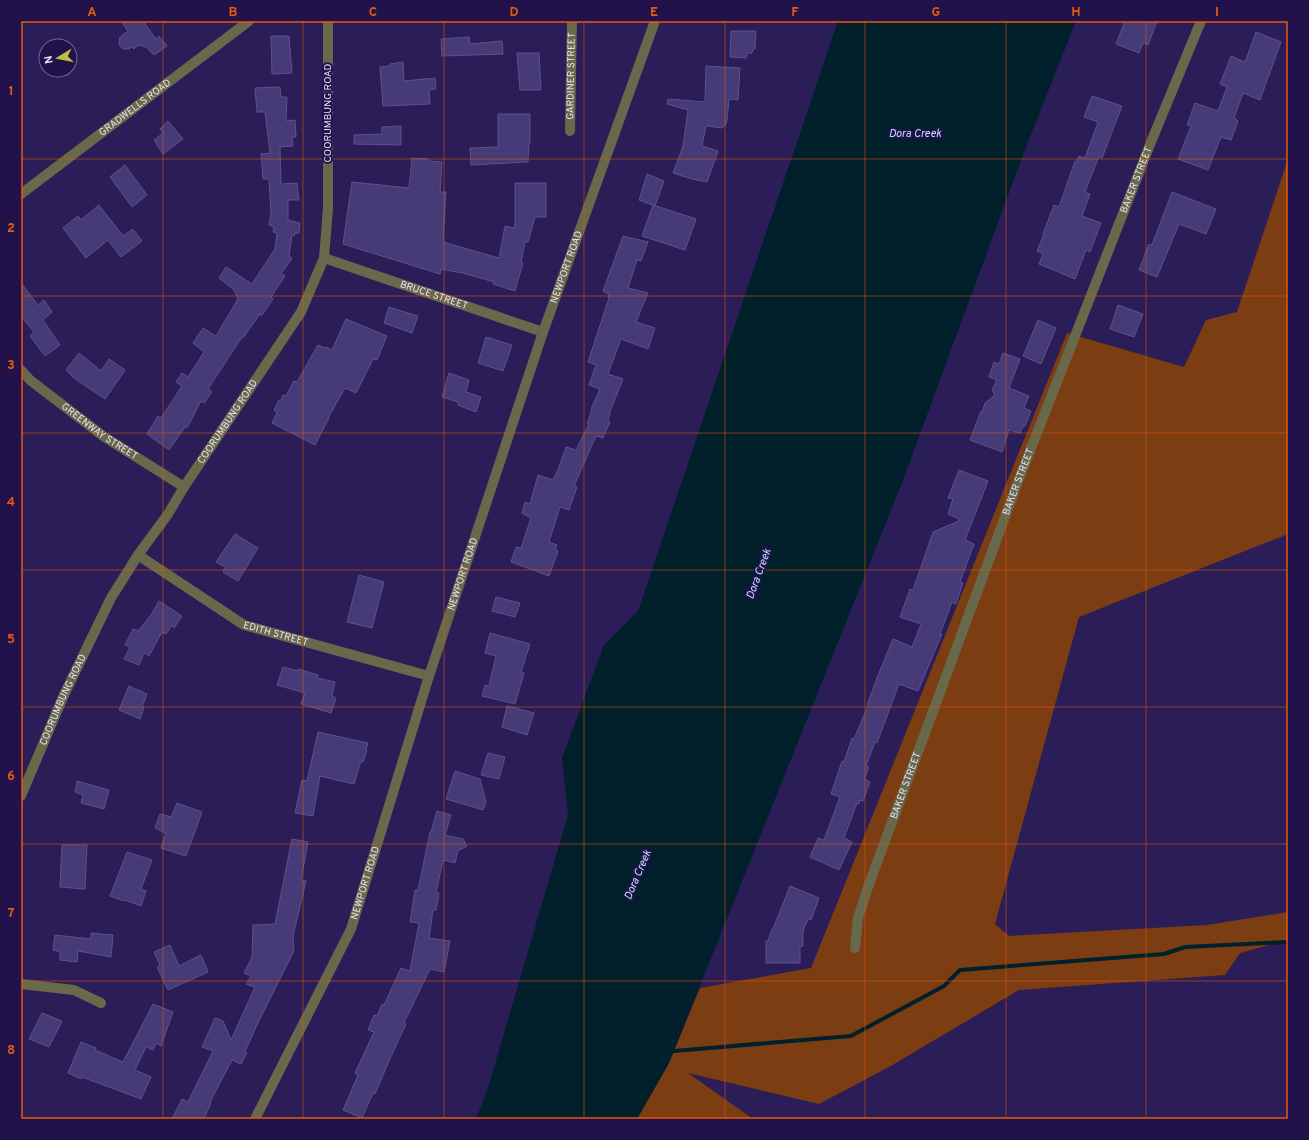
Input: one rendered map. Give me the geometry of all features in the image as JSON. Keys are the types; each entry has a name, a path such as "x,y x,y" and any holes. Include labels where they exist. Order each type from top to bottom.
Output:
{"street":[{"name":"GRADWELLS ROAD","path":"21,194 249,21"},
{"name":"COORUMBUNG ROAD","path":"21,796 63,697 108,605 138,555 168,514 184,487 302,312 324,258 328,208 328,21"},
{"name":"GARDINER STREET","path":"570,132 572,21"},
{"name":"NEWPORT ROAD","path":"255,1119 351,929 429,676 543,332 655,21"},
{"name":"BAKER STREET","path":"855,948 858,918 868,887 1016,487 1148,149 1201,21"},
{"name":"BRUCE STREET","path":"324,258 543,332"},
{"name":"GREENWAY STREET","path":"21,370 30,380 103,436 184,487"},
{"name":"EDITH STREET","path":"138,555 244,625 429,676"},
{"path":"21,984 74,990 101,1003"}],"shaded area":[{"path":"1288,159 1288,534 1079,617 995,924 1009,936 1207,925 1288,912 1288,940 1240,953 1225,975 1019,990 889,1067 819,1104 688,1073 753,1119 637,1119 669,1063 700,988 811,968 1067,333 1184,367 1206,320 1237,312"}],"water":[{"name":"Dora Creek","path":"838,21 1076,21 1024,152 903,480 669,1063 637,1119 476,1119 488,1088 568,815 562,758 604,645 638,611"}],"building":[{"path":"121,21 143,21 156,39 159,36 167,46 154,55 146,47 138,45 134,49 132,47 129,49 123,49 119,44 120,37 128,31"},
{"path":"1125,21 1157,21 1148,45 1143,43 1139,53 1116,44"},
{"path":"731,31 756,31 755,49 753,49 752,53 747,53 746,58 730,57"},
{"path":"1256,32 1281,42 1260,100 1243,93 1234,118 1238,121 1231,140 1221,137 1208,170 1178,159 1191,126 1187,125 1195,103 1218,111 1227,87 1220,84 1231,56 1245,62"},
{"path":"271,36 289,36 292,73 272,74"},
{"path":"469,37 470,44 502,41 503,54 442,56 441,39"},
{"path":"517,53 539,53 541,90 520,90"},
{"path":"403,62 404,81 435,78 436,89 429,90 430,104 383,106 380,67"},
{"path":"706,66 740,68 738,100 729,99 726,124 722,128 706,126 702,146 718,151 707,182 673,173 683,146 688,110 667,104 668,99 705,102"},
{"path":"280,87 281,97 287,97 286,121 295,120 296,137 292,137 293,146 280,147 281,184 297,183 299,200 288,200 288,220 300,223 299,233 295,233 294,236 292,235 289,256 292,258 281,274 285,276 271,297 273,299 262,315 260,314 243,338 242,337 208,389 212,392 204,403 201,401 187,428 185,427 169,450 147,434 158,416 161,418 182,386 176,382 182,373 188,377 204,352 193,343 203,328 216,336 238,299 234,290 219,278 226,267 252,284 275,249 277,233 273,232 274,227 269,225 271,213 269,179 263,179 261,154 270,153 265,112 257,112 255,88"},
{"path":"1092,96 1122,106 1102,158 1099,156 1085,192 1090,194 1082,216 1101,223 1090,252 1086,250 1075,279 1039,264 1043,254 1037,251 1054,205 1059,207 1075,161 1076,162 1079,156 1085,158 1098,122 1084,117"},
{"path":"498,114 530,114 530,143 528,162 471,165 470,148 498,147"},
{"path":"168,121 183,139 163,154 154,140 163,133 160,129"},
{"path":"401,126 401,145 354,144 354,135 382,134 382,127"},
{"path":"412,158 442,162 440,192 446,192 443,242 499,258 505,226 515,228 515,183 546,183 546,217 535,217 528,242 525,242 521,262 523,263 515,291 493,284 494,282 463,273 441,269 440,274 343,244 352,182 409,188"},
{"path":"125,165 147,195 132,207 110,177"},
{"path":"647,174 664,181 655,206 639,200"},
{"path":"1172,192 1216,209 1206,234 1179,224 1157,277 1139,270 1149,244 1152,245"},
{"path":"99,205 123,236 133,229 142,241 121,257 108,240 86,258 63,228 78,216 81,220"},
{"path":"653,205 696,219 685,250 642,236"},
{"path":"623,236 648,242 641,261 637,260 628,288 648,293 636,322 655,328 648,349 621,339 608,374 623,379 609,414 608,420 610,422 603,438 596,436 574,486 577,487 569,510 560,507 549,542 557,545 555,549 558,551 549,576 511,562 516,547 521,548 531,518 522,513 525,502 530,504 538,475 553,480 566,447 576,450 589,424 587,424 592,410 591,409 600,389 589,385 596,365 588,362 609,298 609,294 603,291"},
{"path":"21,283 38,305 44,300 52,312 43,320 60,345 45,356 30,336 34,332 21,316"},
{"path":"1118,305 1143,314 1134,337 1110,329"},
{"path":"389,307 418,316 412,333 384,323"},
{"path":"346,319 387,336 377,360 373,359 356,393 345,388 315,445 272,423 277,413 274,410 283,395 286,396 294,381 297,382 318,345 332,350"},
{"path":"1038,320 1056,328 1041,364 1023,356"},
{"path":"486,337 512,345 503,371 478,363"},
{"path":"79,353 101,371 109,359 125,370 105,399 74,378 66,370"},
{"path":"1003,353 1020,359 1009,388 1029,396 1024,408 1031,411 1025,426 1023,426 1020,433 1009,430 1002,452 970,440 985,403 995,395 992,390 997,380 989,377 994,362 999,364"},
{"path":"449,373 469,380 466,392 481,397 476,412 458,405 458,402 442,397"},
{"path":"959,470 988,481 965,540 974,544 960,582 963,583 956,604 952,602 940,634 942,634 918,691 899,684 877,743 875,742 866,766 869,767 864,779 870,782 863,801 860,800 859,804 857,803 844,838 852,842 839,870 810,857 818,838 824,840 840,797 831,794 842,761 844,762 852,738 854,739 868,706 867,705 877,678 893,639 912,647 921,624 900,617 910,589 913,590 933,532 961,520 948,514 953,499 948,498"},
{"path":"235,534 258,548 238,581 223,572 225,567 216,562"},
{"path":"359,575 384,582 372,628 347,622"},
{"path":"496,597 520,603 515,617 492,611"},
{"path":"159,601 182,616 174,628 172,625 166,634 162,632 149,656 144,653 139,665 124,659 130,647 125,645 133,629 138,631 151,615"},
{"path":"490,633 530,644 521,672 524,673 515,704 482,696 485,685 489,686 496,656 485,653"},
{"path":"283,667 298,671 298,669 318,675 317,678 335,682 332,696 336,698 331,713 301,704 305,693 277,685"},
{"path":"129,686 147,694 142,707 144,708 140,719 119,710"},
{"path":"507,706 534,713 527,735 502,727"},
{"path":"318,732 368,743 367,750 363,762 361,761 354,784 320,776 313,816 295,813 302,780 307,781"},
{"path":"488,753 505,757 499,779 481,775"},
{"path":"455,771 480,779 486,802 483,810 446,799"},
{"path":"77,781 109,790 104,809 81,803 83,795 75,792"},
{"path":"177,803 202,812 186,856 161,848 166,833 155,828 160,814 171,817"},
{"path":"437,811 451,815 445,835 463,839 467,846 458,851 455,863 443,860 436,893 439,893 436,910 433,910 429,938 450,941 444,972 430,969 404,1023 406,1024 375,1094 373,1093 362,1118 343,1110 358,1075 355,1073 374,1032 368,1030 374,1015 377,1016 382,1004 384,1005 401,968 410,971 419,923 410,922 415,890 418,890 430,832"},
{"path":"292,839 308,842 301,880 306,881 293,936 294,951 256,1027 245,1052 247,1053 241,1064 232,1060 210,1102 211,1103 204,1119 172,1119 182,1099 188,1102 213,1051 202,1047 215,1018 223,1021 231,1040 255,987 246,984 251,976 244,973 252,957 253,925 275,924"},
{"path":"62,845 87,845 85,889 60,887"},
{"path":"127,852 152,860 141,889 146,891 141,906 110,896"},
{"path":"790,886 819,898 811,920 808,919 803,931 803,946 800,947 800,963 766,963 766,941 768,941"},
{"path":"91,933 113,935 111,957 78,951 77,962 60,960 60,952 53,950 55,935 91,939"},
{"path":"170,945 179,966 201,955 208,972 168,990 157,967 160,965 154,952"},
{"path":"153,1004 173,1012 161,1046 156,1043 153,1050 146,1047 135,1070 151,1077 141,1099 82,1077 81,1079 68,1073 81,1042 96,1048 95,1050 123,1062"},
{"path":"42,1013 62,1021 49,1047 29,1039"}],"waterway":[{"path":"674,1051 851,1036 944,986 960,970 1164,954 1185,947 1288,942"}]}
